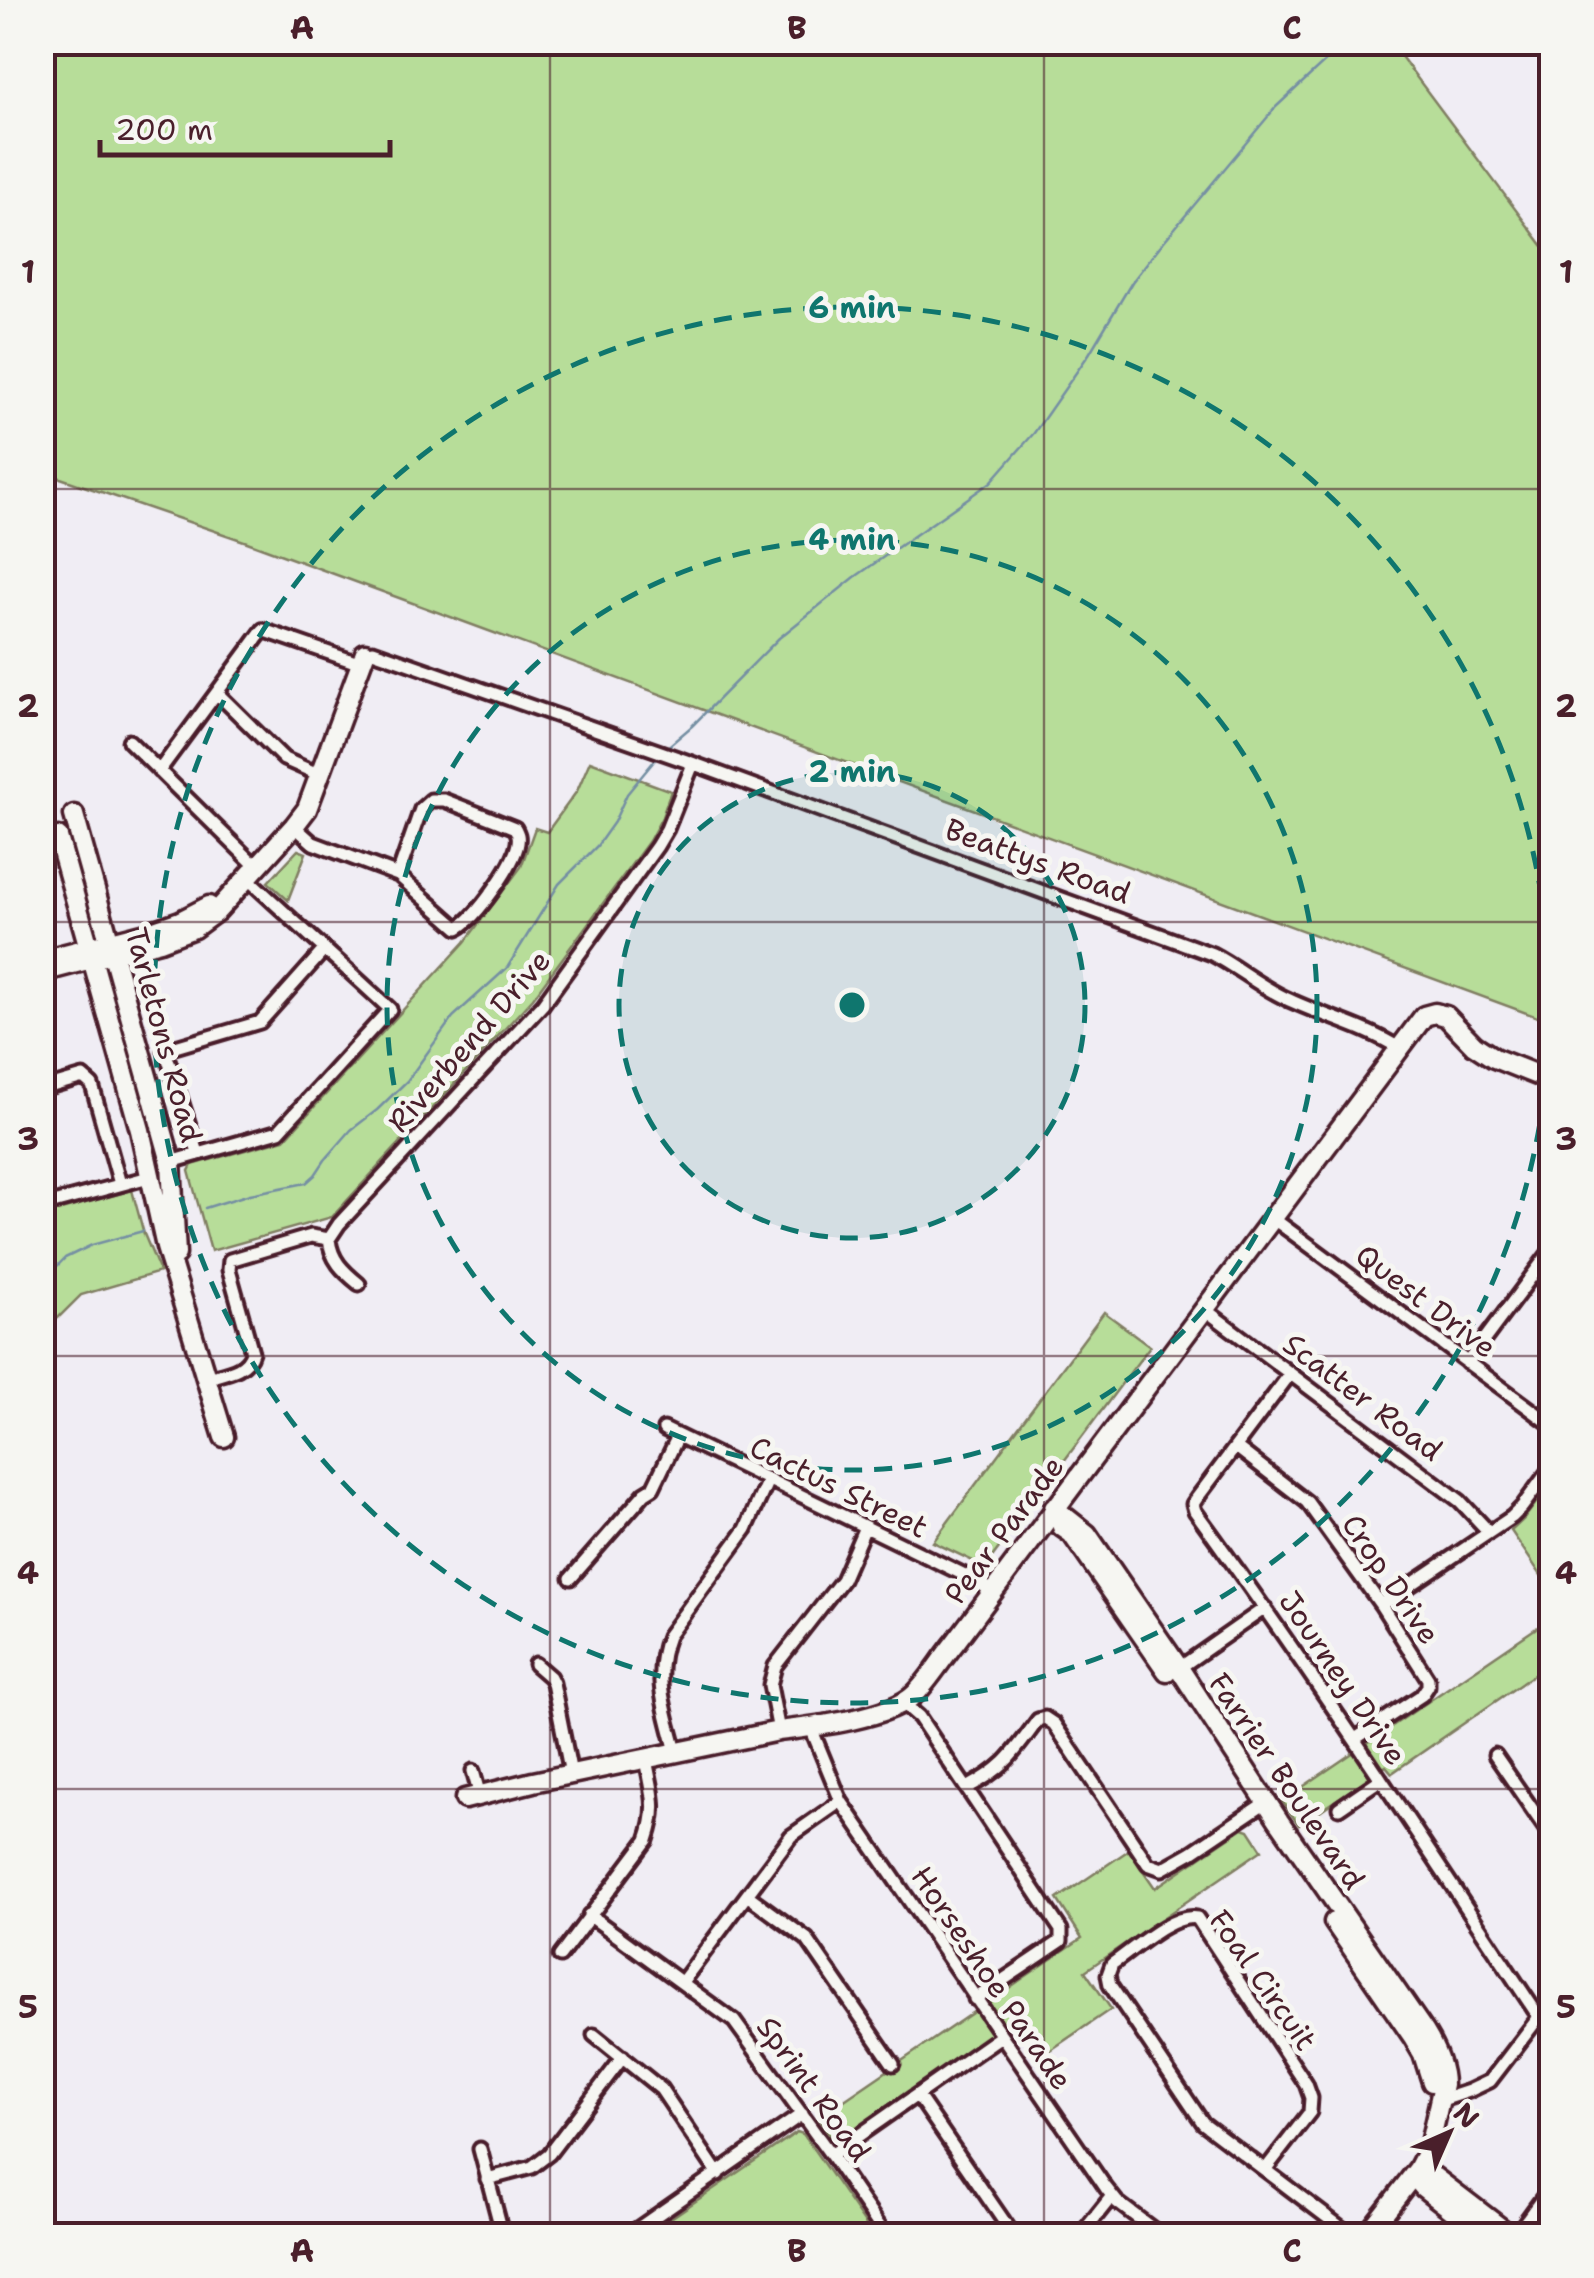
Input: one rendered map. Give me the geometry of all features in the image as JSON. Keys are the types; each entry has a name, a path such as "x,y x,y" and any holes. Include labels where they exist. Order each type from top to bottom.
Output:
{"street":[{"name":"Beattys Road","path":"216,693 263,630 363,658 373,650 1212,954 1281,997 1382,1037 1399,1048"},
{"path":"42,960 160,941 194,928 217,911 307,808 363,658"},
{"path":"159,771 216,693 284,759 320,775"},
{"path":"129,740 245,877 390,1009 279,1130 171,1162"},
{"name":"Riverbend Drive","path":"329,1239 338,1224 542,1004 657,846 693,764"},
{"path":"294,826 313,843 398,875 458,928 470,919 510,866 520,839 515,828 444,800 431,800 421,809 398,875"},
{"name":"Tarletons Road","path":"74,815 166,1247 168,1278 207,1378 224,1437"},
{"name":"Tarletons Road","path":"58,837 171,1162 168,1278"},
{"path":"198,1153 165,1050 260,1022 325,949"},
{"path":"42,972 100,950"},
{"name":"Pear Parade","path":"903,1703 914,1695 1424,1016 1446,1016 1474,1045 1494,1058 1552,1081"},
{"path":"42,1089 88,1080 95,1090 120,1184"},
{"path":"42,1206 150,1177"},
{"name":"Quest Drive","path":"1272,1217 1552,1425"},
{"path":"207,1378 244,1366 252,1352 228,1270 230,1260 311,1236 329,1239 330,1254 359,1284"},
{"path":"1467,1362 1552,1250"},
{"path":"1538,1268 1552,1278"},
{"name":"Scatter Road","path":"1203,1308 1460,1501 1489,1532"},
{"name":"Journey Drive","path":"1290,1374 1193,1504 1195,1511 1356,1739 1539,2017"},
{"name":"Cactus Street","path":"664,1429 977,1581 992,1592"},
{"path":"571,1578 653,1488 678,1436"},
{"name":"Crop Drive","path":"1236,1447 1307,1502 1381,1604 1428,1679 1422,1695 1356,1739"},
{"path":"1381,1604 1522,1508 1552,1466"},
{"path":"676,1752 659,1676 663,1650 668,1636 746,1529 768,1480"},
{"name":"Farrier Boulevard","path":"1051,1513 1072,1534 1174,1671 1413,2037 1439,2101"},
{"path":"779,1732 770,1685 775,1666 842,1580 865,1527"},
{"path":"1174,1671 1266,1608"},
{"path":"535,1664 553,1683 571,1774"},
{"path":"473,1771 472,1797 646,1758 811,1728 903,1703 919,1717 1062,1930 1060,1941 975,1999"},
{"path":"966,1788 994,1774 1009,1761 1038,1720 1045,1718 1054,1724 1148,1864 1162,1869 1261,1805"},
{"name":"Horseshoe Parade","path":"811,1728 840,1801 975,1999 1112,2196 1162,2236"},
{"path":"1495,1756 1552,1838"},
{"path":"560,1956 646,1840 654,1822 646,1758"},
{"path":"1339,1808 1382,1779"},
{"path":"682,1982 791,1836 840,1801"},
{"path":"747,1895 806,1939 892,2064"},
{"name":"Sprint Road","path":"590,1915 734,2021 886,2236"},
{"name":"Foal Circuit","path":"1266,2170 1310,2112 1312,2098 1196,1918 1187,1916 1170,1923 1112,1964 1110,1985 1203,2123 1352,2236"},
{"path":"564,1922 577,1932"},
{"path":"1366,2236 1416,2172 1428,2148 1439,2101 1490,2081 1552,2000"},
{"path":"594,2035 661,2089 718,2174"},
{"path":"831,2155 1001,2036"},
{"path":"488,2179 532,2166 549,2154 623,2057"},
{"path":"918,2096 1014,2236"},
{"path":"627,2236 802,2114"},
{"path":"480,2149 503,2236"},
{"path":"1416,2172 1434,2177 1480,2225 1513,2236 1552,2185"},
{"path":"1080,2236 1112,2196"}],"green space":[{"path":"43,42 1391,43 1551,257 1551,1022 247,542 43,472"},
{"path":"590,761 671,791 649,841 533,998 332,1217 211,1251 189,1171 192,1165 285,1139 465,942 521,867 535,828 547,832 577,791"},
{"path":"298,850 306,853 288,900 268,882"},
{"path":"132,1190 160,1272 81,1295 43,1333 43,1215"},
{"path":"1104,1312 1150,1346 987,1564 981,1565 933,1542"},
{"path":"1551,1483 1551,1590 1511,1531"},
{"path":"1551,1618 1551,1663 1392,1773 1386,1766 1299,1825 1282,1801"},
{"path":"1243,1828 1249,1830 1262,1850 1085,1971 1111,2009 1039,2058 1012,2021 838,2140 832,2139 818,2118 1082,1938 1057,1899 1129,1850 1155,1888"},
{"path":"797,2132 803,2134 873,2235 646,2235"}],"waterway":[{"path":"664,750 779,638 855,577 991,482 1034,433 1089,354 1132,282 1160,246 1276,107 1350,42"},
{"path":"205,1208 306,1183 315,1175 351,1130 407,1081 453,1017 507,968 559,884 597,846 627,794 659,755"},
{"path":"42,1282 65,1258 92,1245 143,1231"}]}
